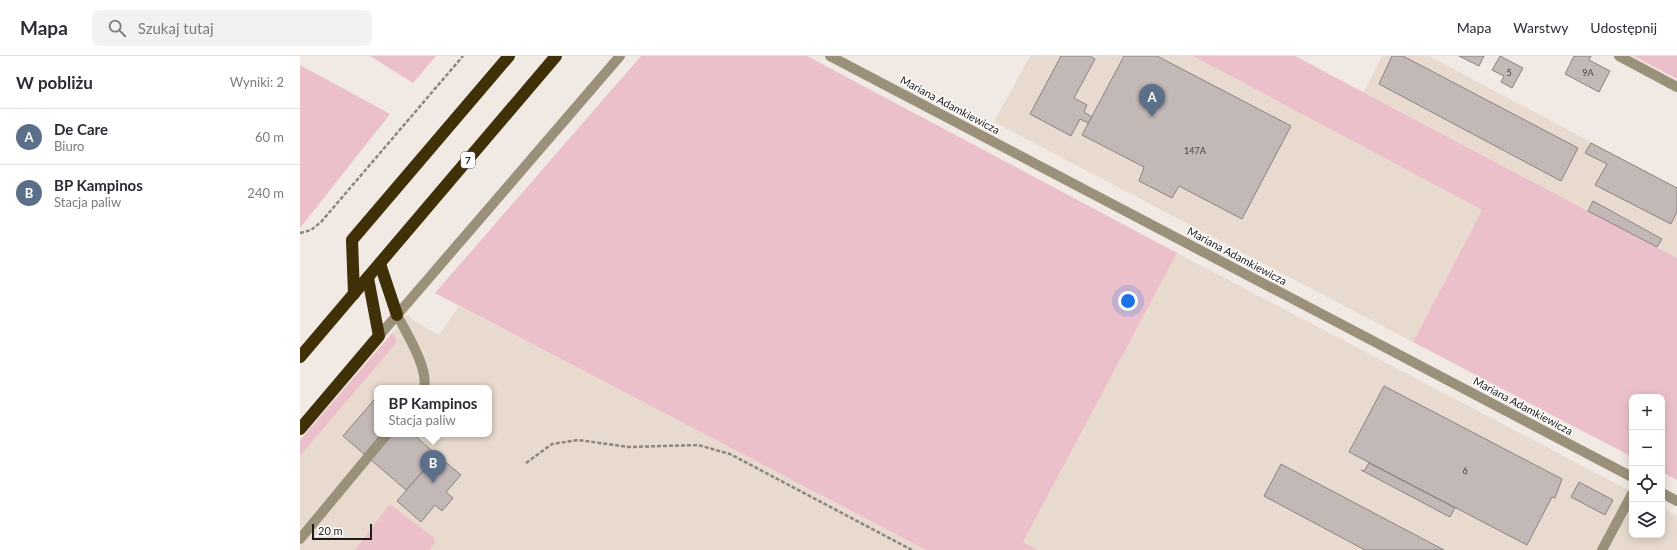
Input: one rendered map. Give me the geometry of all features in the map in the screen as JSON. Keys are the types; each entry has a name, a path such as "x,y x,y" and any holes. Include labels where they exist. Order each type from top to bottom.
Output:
{"highway":[{"path":"354,294 352,240 509,56"},
{"name":"7","path":"300,357 556,56"},
{"path":"380,264 397,314"},
{"path":"300,429 379,336 368,278"}],"street":[{"path":"379,336 620,56"},
{"name":"Mariana Adamkiewicza","path":"830,56 1629,475"},
{"path":"1619,56 1677,87"},
{"path":"397,314 421,364 426,382 425,385"},
{"path":"300,539 385,437"},
{"path":"1665,495 1677,501"},
{"path":"1602,550 1629,500"}],"path":[{"path":"300,233 311,230 325,217 463,56"},
{"path":"526,463 552,444 578,440 629,447 698,445 730,454 912,550"}],"shaded area":[{"path":"370,56 436,56 413,83"},
{"path":"641,56 807,56 1177,253 1023,542 1038,550 926,550 435,293"},
{"path":"1030,56 1193,56 1482,210 1413,342 994,122"},
{"path":"1193,56 1295,56 1677,258 1677,480 1665,474 1665,394 1629,394 1629,455 1413,342 1482,210"},
{"path":"1382,56 1429,56 1677,188 1677,258 1364,92"},
{"path":"1633,56 1677,56 1677,79"},
{"path":"300,65 390,114 300,228"},
{"path":"1177,253 1629,490 1629,538 1665,538 1665,510 1677,516 1677,550 1038,550 1023,542"},
{"path":"459,306 926,550 300,550 300,456 397,342 393,332 408,314 411,319 439,335"},
{"path":"393,332 397,342 300,456 300,440"},
{"path":"390,504 434,538 435,543 429,550 355,550"}],"building":[{"path":"1061,56 1090,56 1095,59 1074,98 1087,105 1084,112 1092,117 1088,123 1080,119 1071,136 1030,114"},
{"path":"1124,56 1157,56 1291,126 1242,219 1179,186 1172,198 1139,181 1144,167 1082,135"},
{"path":"1392,56 1403,56 1578,148 1561,181 1379,84"},
{"path":"1459,56 1484,56 1479,66"},
{"path":"1500,56 1523,68 1512,88 1501,82 1504,76 1492,70"},
{"path":"1574,56 1591,56 1589,60 1610,71 1599,92 1565,74"},
{"path":"1591,143 1677,188 1677,212 1671,224 1595,185 1607,164 1585,153"},
{"path":"1593,201 1662,239 1657,247 1588,211"},
{"path":"1384,386 1562,479 1555,498 1552,497 1527,545 1349,452"},
{"path":"374,400 374,437 416,437 437,455 406,490 343,436"},
{"path":"437,455 461,475 446,492 453,498 442,511 435,505 421,522 397,501"},
{"path":"1369,463 1455,508 1450,517 1361,470 1364,471"},
{"path":"1281,464 1444,550 1365,550 1264,496"},
{"path":"1579,482 1613,500 1605,515 1571,497"}],"place":[{"name":"De Care","path":"1152,117"},
{"name":"BP Kampinos","path":"433,483"}]}
